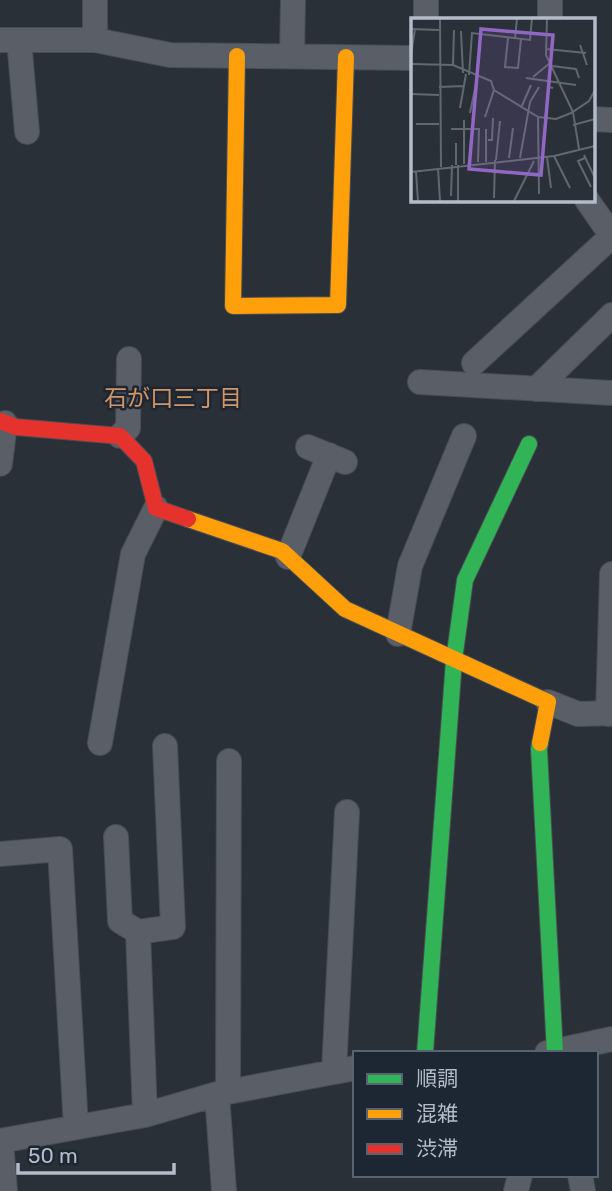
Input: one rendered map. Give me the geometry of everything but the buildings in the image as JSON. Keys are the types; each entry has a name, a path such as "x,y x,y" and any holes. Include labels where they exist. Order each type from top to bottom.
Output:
{"street":[{"path":"94,0 95,40"},
{"path":"292,56 293,0"},
{"path":"426,0 426,18"},
{"path":"550,0 550,18"},
{"path":"27,132 10,40 95,40 170,55 411,58"},
{"path":"237,56 233,306 338,305 346,57"},
{"path":"594,119 612,120"},
{"path":"474,363 612,236 588,201"},
{"path":"536,389 612,316"},
{"path":"120,436 128,428 129,359"},
{"path":"420,382 612,393"},
{"path":"0,464 2,422 16,427 120,436 144,461 156,508 133,554 100,743"},
{"path":"398,634 410,566 464,436"},
{"path":"425,1051 454,660 465,580 529,444"},
{"path":"288,557 327,454"},
{"path":"156,508 282,551 345,609 578,714 610,714 612,574"},
{"path":"548,702 539,750 555,1051"},
{"path":"116,837 120,921 138,932 173,927 165,746"},
{"path":"223,1191 222,1093 229,761"},
{"path":"5,1191 1,1141 145,1115 222,1093 344,1070 347,812"},
{"path":"0,854 60,849 76,1127"},
{"path":"138,932 145,1115"},
{"path":"563,1051 612,1039"}],"traffic: fast":[{"path":"425,1051 454,660 465,580 529,444"},
{"path":"540,743 555,1051"}],"traffic: slow":[{"path":"237,56 233,306 338,305 346,57"},
{"path":"188,519 282,551 345,609 548,702 540,743"}],"traffic: jam":[{"path":"0,421 16,427 120,436 144,461 156,508 188,519"}],"district":[{"name":"石が口三丁目","path":"173,398"}]}
